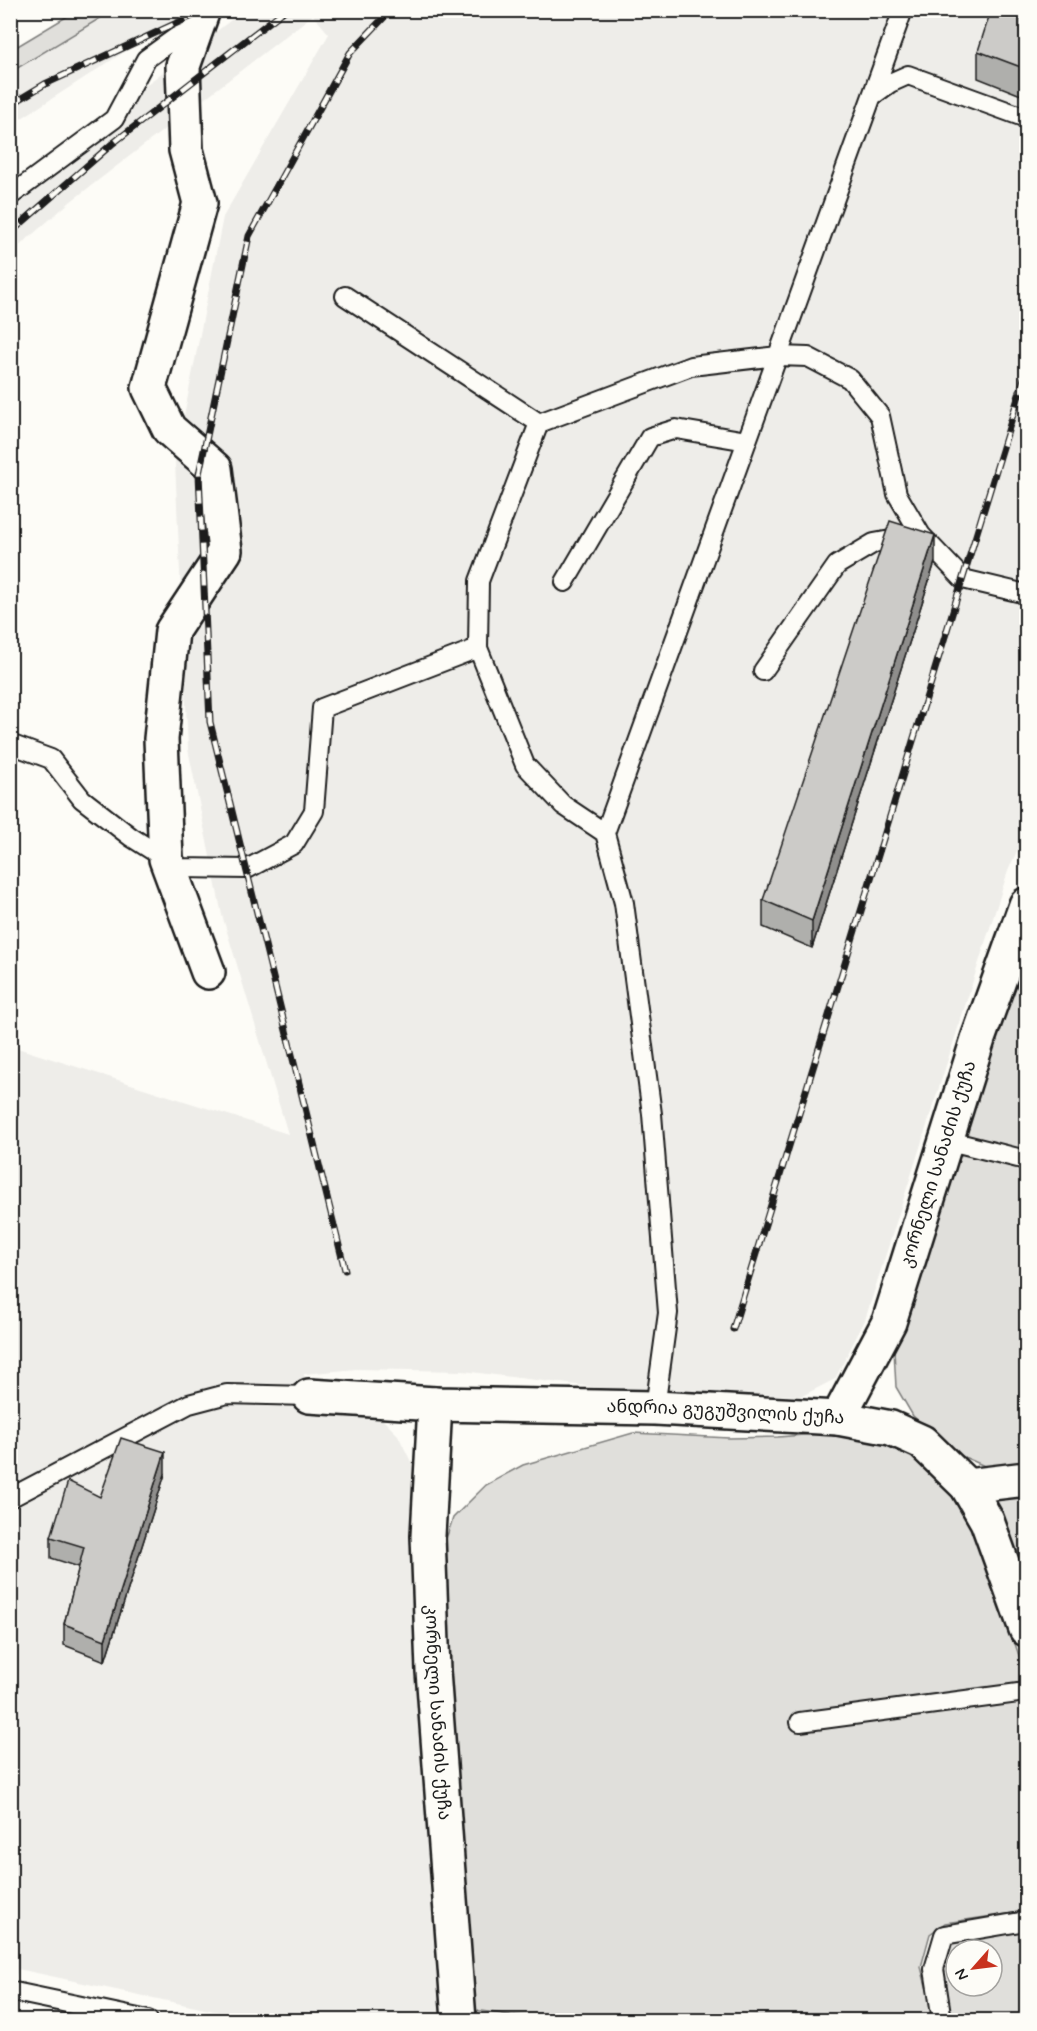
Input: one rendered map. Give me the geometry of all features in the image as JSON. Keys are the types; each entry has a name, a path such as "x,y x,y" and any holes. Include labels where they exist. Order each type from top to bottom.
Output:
{"street":[{"path":"201,16 183,66 186,150 200,203 149,388 168,429 215,469 225,551 172,631 161,739 166,859 208,972"},
{"name":"კორნელი სანაძის ქუჩა","path":"838,1418 889,1322 978,1040 1026,905"},
{"name":"ანდრია გუგუშვილის ქუჩა","path":"309,1396 435,1404 655,1408 838,1418 891,1428 922,1442 967,1486 987,1521 1026,1629"},
{"name":"კორნელი სანაძის ქუჩა","path":"435,1404 428,1536 433,1671 463,2020"},
{"path":"967,1486 1026,1479"}],"lane":[{"path":"655,1408 668,1313 652,1114 624,903 605,833 903,10"},
{"path":"10,196 114,119 146,59 201,16"},
{"path":"872,96 890,83 908,75 1026,118"},
{"path":"345,296 539,423"},
{"path":"605,833 563,805 525,765 478,648 479,581 539,423 691,366 778,356 808,357 850,379 880,416 897,494 921,535 963,579 1026,594"},
{"path":"565,582 650,437 676,429 747,441"},
{"path":"763,671 837,565 874,543 921,535"},
{"path":"10,744 51,759 82,799 131,837 180,868 247,869 294,844 314,811 322,708 478,648"},
{"path":"946,1140 1026,1160"},
{"path":"10,1498 189,1404 227,1394 309,1396"},
{"path":"800,1722 1026,1692"},
{"path":"942,2020 934,1969 944,1935 1026,1921"},
{"path":"10,1991 148,2020"}],"shaded area":[{"path":"76,11 112,11 11,72 11,50"},
{"path":"113,11 188,11 11,125 10,73"},
{"path":"243,11 1026,11 1026,703 1022,763 1025,833 1008,871 865,1320 835,1379 802,1396 601,1388 463,1371 356,1369 304,1374 307,1405 375,1412 398,1435 412,1464 418,1658 441,2020 256,2020 18,1969 11,1994 11,1046 288,1134 222,915 188,749 175,462 223,217 329,34 313,15 70,202 11,253 11,188"},
{"path":"1026,927 1026,1467 996,1471 955,1453 913,1416 896,1387 893,1332"},
{"path":"855,1431 928,1459 953,1489 980,1541 1026,1676 1026,1682 852,1708 1026,1699 1026,1911 945,1923 930,1934 921,1967 935,2020 548,2020 473,2010 440,1557 453,1518 486,1485 523,1465 633,1433 729,1438"},
{"path":"1026,1489 1026,1598 991,1500"},
{"path":"1026,1931 1026,2020 950,2020 945,1998 1004,1998 1004,1938 968,1938"},
{"path":"944,1958 944,1992 939,1968"}],"building":[{"path":"991,10 1026,10 1026,69 978,51"},
{"path":"890,521 935,535 812,921 763,900"},
{"path":"121,1438 165,1452 105,1640 64,1624 84,1547 51,1537 68,1481 100,1497"}],"railway":[{"path":"10,105 45,84 205,10"},
{"path":"10,233 112,144 285,10"},
{"path":"345,1270 210,722 199,474 249,236 350,53 391,10"},
{"path":"733,1329 1026,372"}]}
